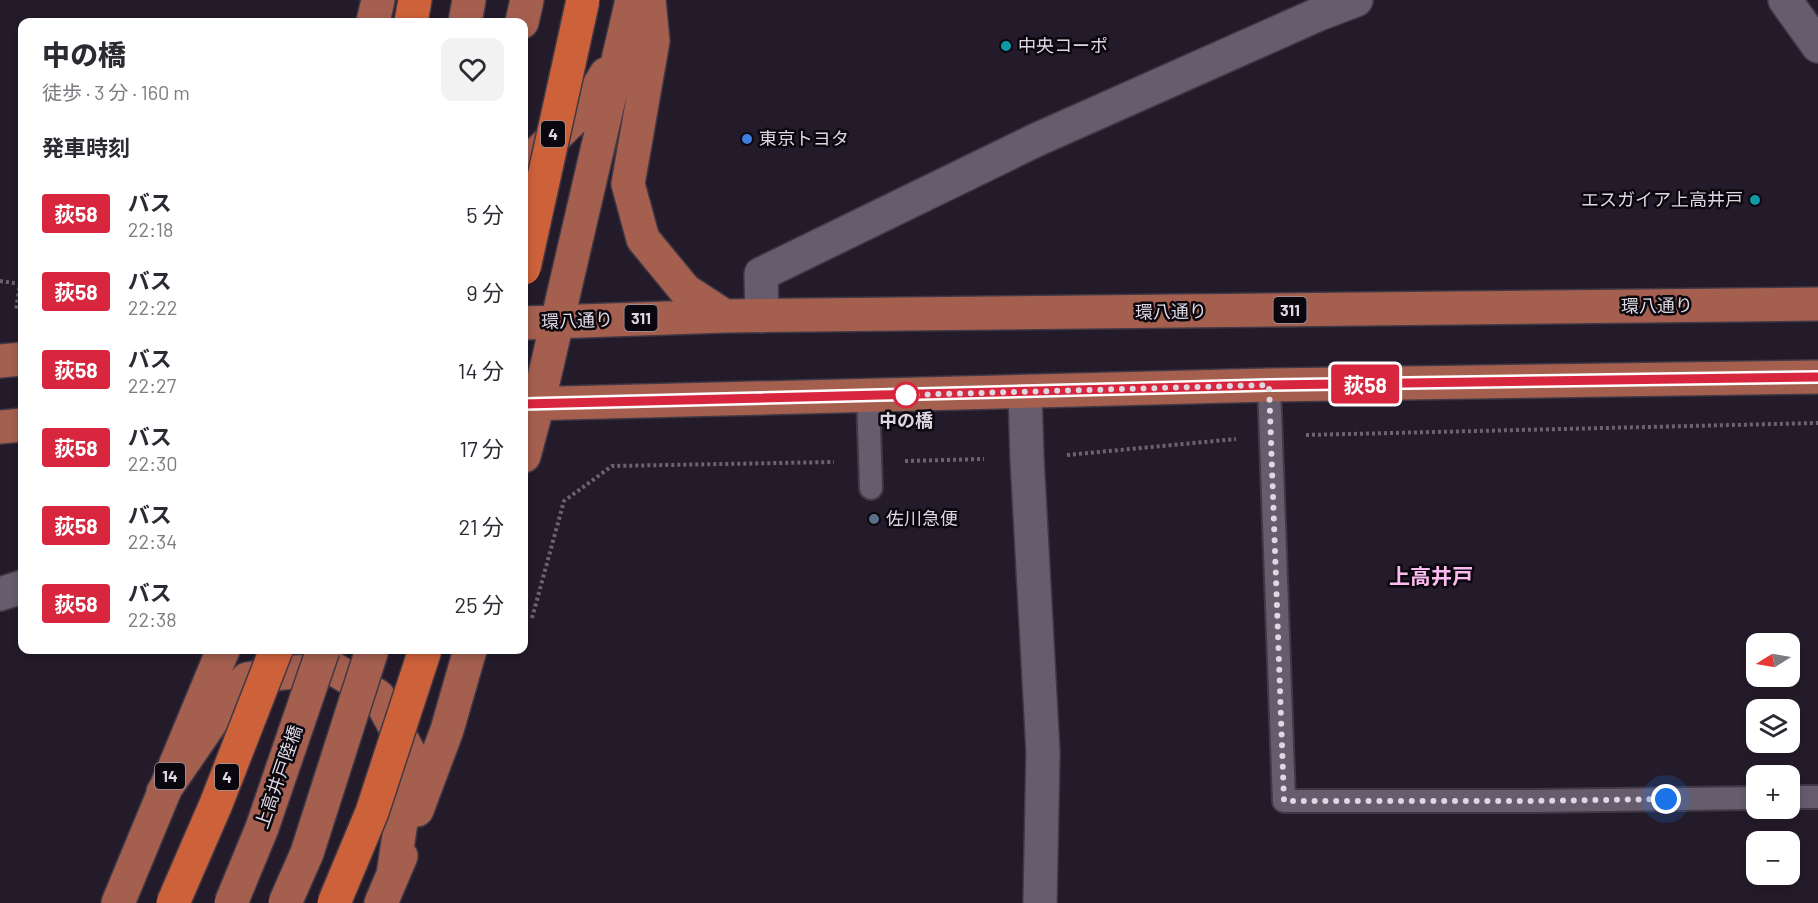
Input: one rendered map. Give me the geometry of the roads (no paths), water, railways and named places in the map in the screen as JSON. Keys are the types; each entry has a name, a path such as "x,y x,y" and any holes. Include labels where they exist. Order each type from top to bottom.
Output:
{"highway":[{"path":"412,18 415,0"},
{"name":"4","path":"528,250 583,0"},
{"name":"4","path":"173,903 216,804 274,654"},
{"path":"334,903 372,812 424,654"}],"main road":[{"path":"375,18 378,0"},
{"path":"466,18 469,0"},
{"path":"523,18 527,0"},
{"path":"528,426 531,404 558,321 632,0"},
{"path":"649,0 653,41 628,184 643,238 686,290 725,316"},
{"path":"528,162 586,107 620,49"},
{"name":"環八通り","path":"528,323 725,316 1818,304"},
{"path":"0,361 18,359"},
{"path":"531,404 1269,385 1818,377"},
{"path":"0,427 18,425"},
{"name":"14","path":"118,903 221,654"},
{"name":"上高井戸陸橋","path":"231,903 262,828 322,654"},
{"path":"285,903 307,853 371,654"},
{"path":"387,889 447,730 469,654"},
{"path":"163,792 218,712 247,679 283,673 334,669 378,696 411,756 387,889"}],"street":[{"path":"762,316 761,274 1036,140 1319,14 1356,0"},
{"path":"1785,0 1818,46"},
{"path":"1025,392 1043,752 1040,903"},
{"path":"0,594 18,588"}],"lane":[{"path":"1269,385 1284,801 1746,798"},
{"path":"868,396 871,488"},
{"path":"1800,797 1818,797"}],"place":[{"name":"中央コーポ","path":"1006,46"},
{"name":"東京トヨタ","path":"747,139"},
{"name":"エスガイア上高井戸","path":"1755,200"},
{"name":"中の橋","path":"906,395"},
{"name":"佐川急便","path":"874,519"}],"district":[{"name":"上高井戸","path":"1431,577"}]}
